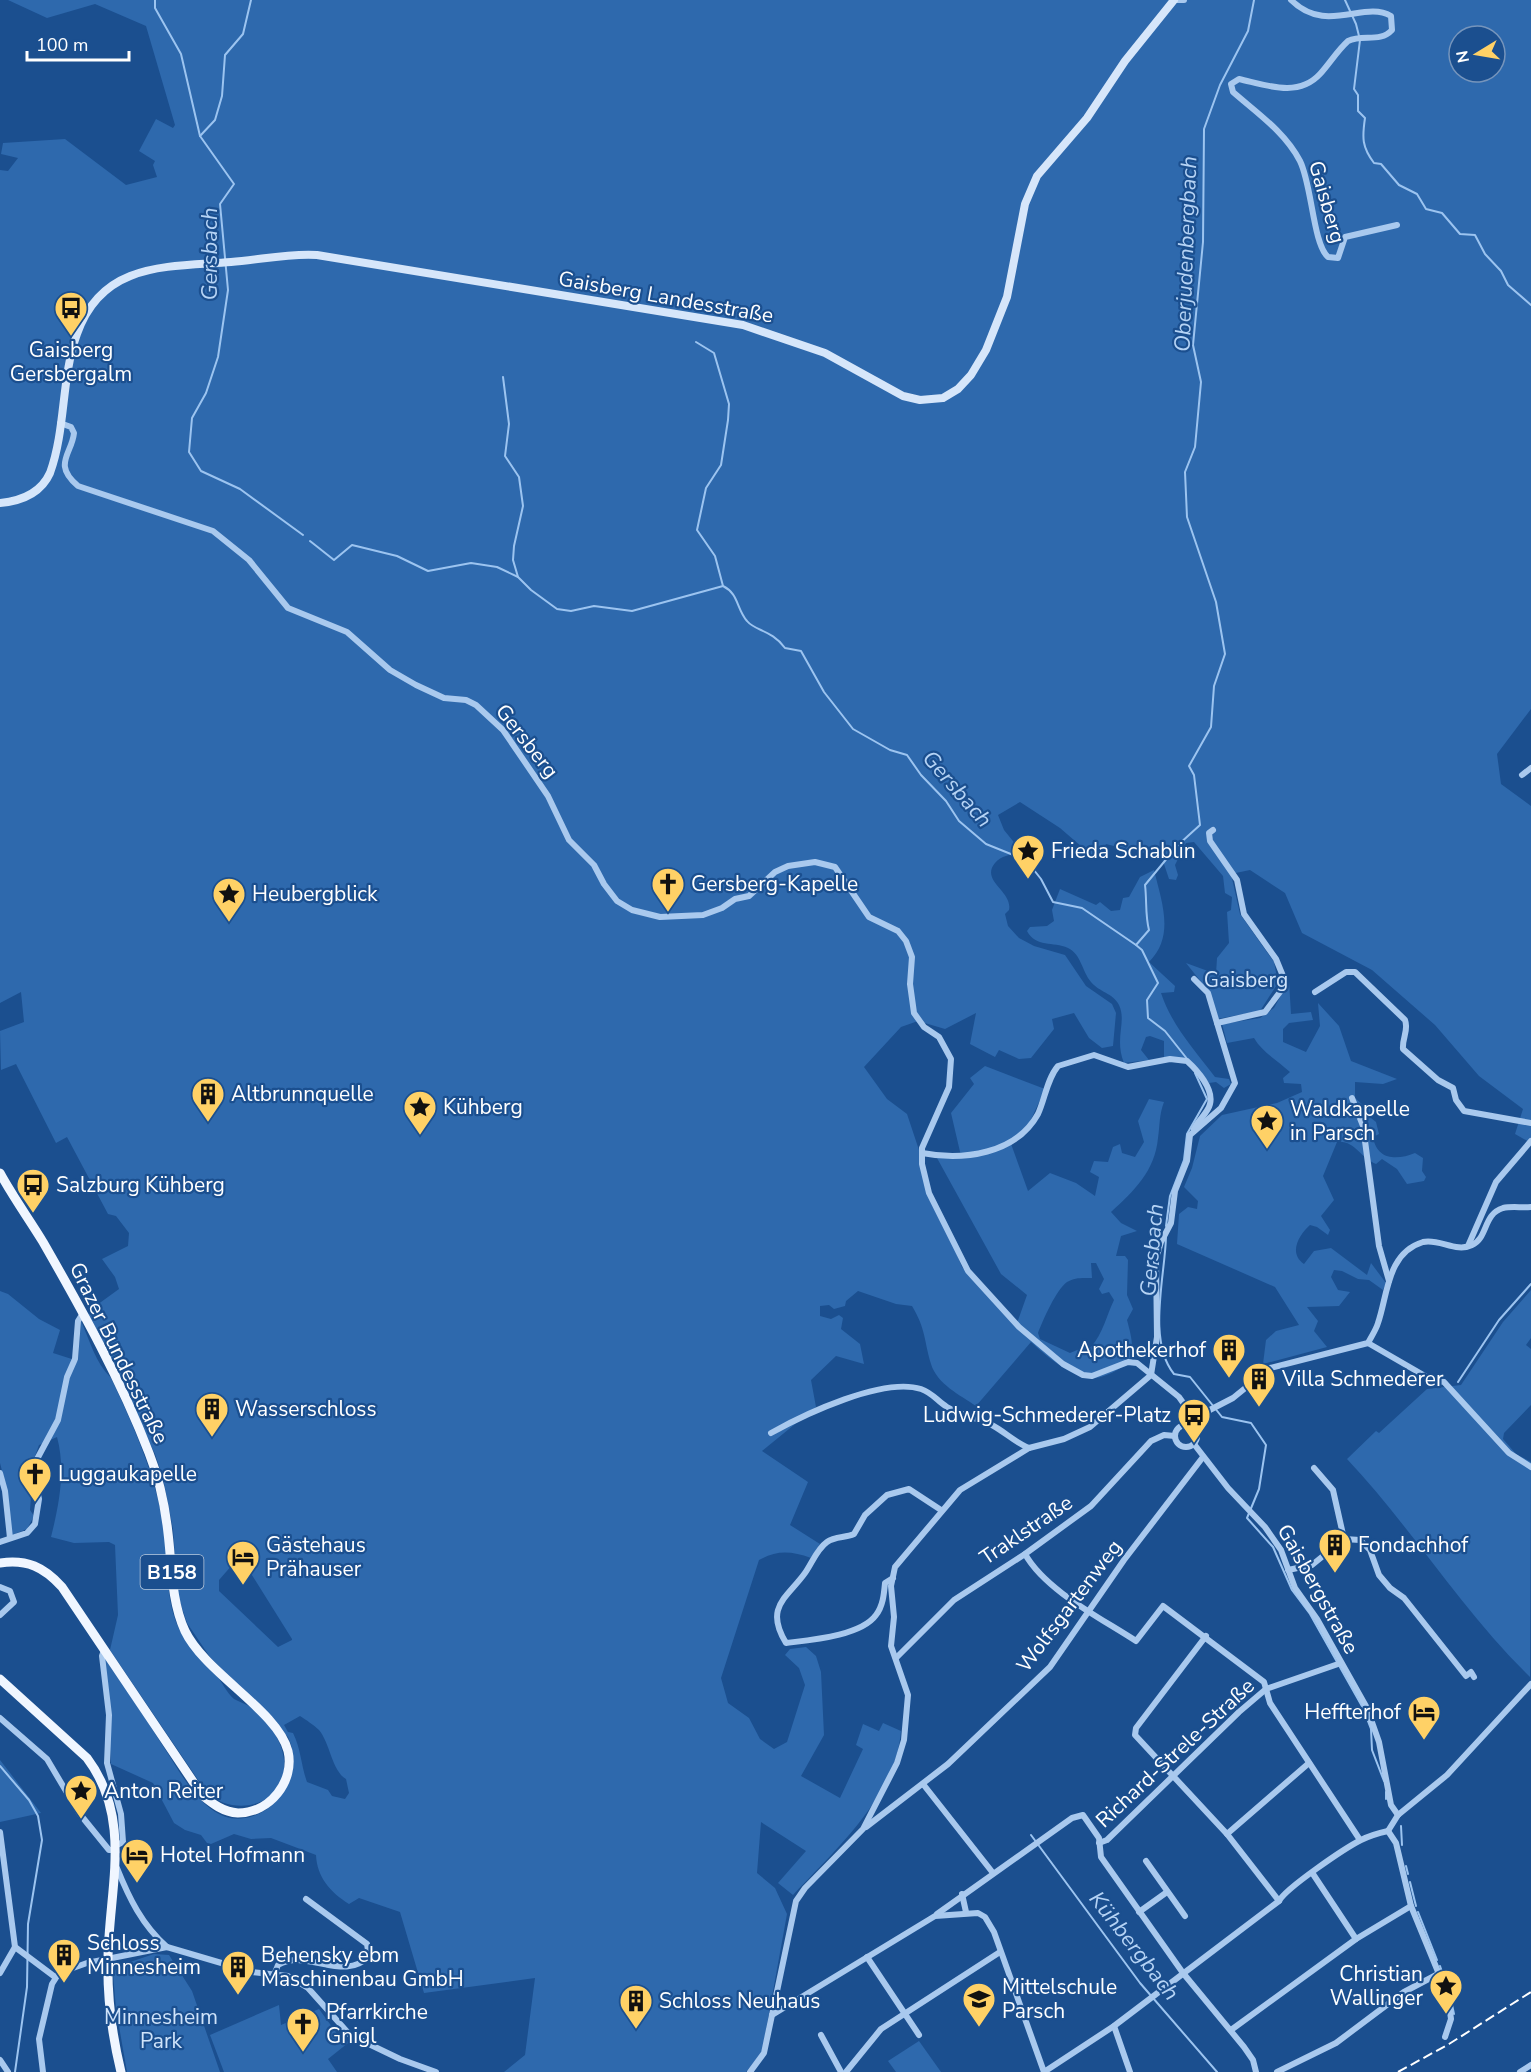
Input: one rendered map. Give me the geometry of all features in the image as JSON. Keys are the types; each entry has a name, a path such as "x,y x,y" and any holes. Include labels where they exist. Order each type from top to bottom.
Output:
{"main road":[{"name":"Gaisberg Landesstraße","path":"0,503 24,498 45,481 52,467 76,337 85,317 100,296 117,282 137,272 161,267 312,255 743,325 825,353 903,396 920,400 943,398 958,389 971,375 986,350 1007,297 1025,204 1037,176 1087,118 1125,61 1174,0"},
{"name":"Grazer Bundesstraße","path":"0,1173 83,1313 129,1407 158,1478 168,1531 175,1602 187,1634 204,1658 269,1720 285,1742 289,1763 287,1775 274,1798 262,1806 237,1813 216,1806 202,1795 51,1574 24,1562 0,1563"},
{"path":"0,1679 87,1758 108,1795 115,1821 116,1847 108,1960 111,2017 121,2072"}],"street":[{"path":"1174,0 1184,0"},
{"path":"1291,0 1313,14 1322,14 1356,5"},
{"name":"Gaisberg","path":"1365,3 1382,6 1391,16 1392,30 1387,35 1348,41 1320,75 1302,86 1280,88 1239,79 1231,84 1231,88 1282,134 1300,161 1312,201 1320,248 1328,257 1338,258 1345,237 1397,225"},
{"name":"Gersberg","path":"60,423 71,427 74,432 65,454 65,464 68,475 78,486 213,531 249,560 288,608 347,632 390,670 416,685 444,698 466,700 486,713 503,730 553,803 569,840 594,865 604,884 624,906 654,917 703,915 722,908 735,899 749,896 781,869 809,862 822,862 835,867 874,921 898,931 906,941 912,957 910,984 914,1013 924,1027 939,1037 951,1059 949,1087 921,1153"},
{"path":"1522,775 1531,768"},
{"path":"1213,830 1209,834 1211,842 1239,884 1244,912 1276,958 1282,976 1280,992 1265,1012 1217,1023"},
{"path":"1315,992 1346,972 1355,972 1405,1020 1407,1029 1402,1042 1403,1049 1438,1080 1454,1088 1456,1100 1464,1111 1531,1124"},
{"path":"1190,1135 1221,1108 1234,1083 1208,993 1194,979"},
{"path":"750,2072 764,2053 796,1901 805,1888 863,1829 897,1763 906,1731 908,1695 891,1646 894,1617 892,1578 896,1567 941,1510 966,1486 1029,1448 1064,1439 1090,1426 1151,1375 1157,1337 1156,1262 1170,1226 1176,1188 1187,1161 1190,1135 1211,1102 1209,1091 1187,1061 1170,1059 1128,1067 1099,1055 1063,1065 1055,1070 1032,1124 1011,1143 998,1148 960,1155 921,1153 929,1193 964,1265 1019,1327 1063,1364 1083,1375 1097,1375 1134,1362 1151,1375 1173,1391 1190,1411 1193,1420 1192,1427 1197,1438 1194,1444 1187,1447 1180,1446 1175,1436 1179,1427 1192,1427"},
{"path":"1352,1098 1363,1126 1378,1239 1389,1281"},
{"path":"1468,1246 1496,1182 1531,1141"},
{"path":"1368,1343 1378,1324 1389,1281 1399,1260 1415,1245 1435,1240 1451,1246 1468,1246 1480,1238 1489,1218 1496,1211 1509,1207 1531,1207"},
{"path":"0,1542 27,1533 35,1524 39,1499 35,1482 36,1461 58,1420 68,1377 75,1359 78,1321 83,1313"},
{"path":"1192,1427 1200,1416 1233,1398 1270,1368 1368,1343 1432,1380 1444,1382 1509,1453 1531,1467"},
{"path":"771,1433 788,1422 818,1410 900,1386 929,1393 945,1406 991,1425 1014,1442 1029,1448"},
{"name":"Traklstraße","path":"896,1658 954,1600 1025,1554 1091,1506 1151,1442 1164,1435 1175,1436"},
{"name":"Gaisbergstraße","path":"1194,1444 1275,1540 1295,1587 1317,1619 1337,1664 1372,1721 1391,1805 1398,1815"},
{"name":"Wolfsgartenweg","path":"863,1829 923,1784 1050,1667 1091,1611 1124,1560 1203,1457"},
{"path":"1314,1468 1334,1490 1344,1539"},
{"path":"0,1473 5,1491 10,1538"},
{"path":"892,1578 885,1583 883,1598 876,1615 862,1626 816,1640 786,1643 782,1637 778,1618 782,1598 801,1578 824,1544 830,1540 854,1534 865,1515 896,1491 909,1489 941,1510"},
{"path":"1288,1570 1312,1565 1344,1539 1353,1538 1365,1544 1374,1558 1379,1575 1386,1584 1404,1598 1466,1676 1471,1672 1474,1677"},
{"path":"1025,1554 1040,1574 1136,1641 1163,1606 1206,1636 1264,1682 1270,1703 1360,1840"},
{"path":"0,1587 10,1591 14,1602 0,1615"},
{"path":"1206,1636 1136,1728 1135,1735 1227,1834 1279,1901"},
{"path":"0,1718 47,1759 79,1812 109,1850 116,1847 123,1842 123,1829 107,1763 110,1715 105,1698 102,1656 104,1650"},
{"name":"Richard-Strele-Straße","path":"1099,1843 1107,1840 1266,1689 1337,1664"},
{"path":"935,1916 966,1912 985,1917 994,1932 1044,2072 1114,2026 1279,1901 1283,1894 1360,1840 1388,1831 1398,1815 1447,1775 1531,1684"},
{"path":"1227,1834 1309,1763"},
{"path":"923,1784 993,1873"},
{"path":"772,2015 935,1916 962,1894 1040,1840 1072,1818 1081,1815 1099,1838 1101,1857 1183,1973 1231,2030 1252,2060 1256,2072"},
{"path":"1388,1831 1396,1843 1411,1906 1450,2005 1451,2019 1446,2037"},
{"path":"0,1832 15,1947 0,1972"},
{"path":"1146,1861 1185,1917"},
{"path":"115,1864 134,1906 154,1935 167,1947 252,1972 291,1977 304,1985 340,2026 355,2038 436,2072"},
{"path":"1313,1874 1356,1939"},
{"path":"1139,1912 1167,1892"},
{"path":"962,1894 966,1912"},
{"path":"274,1975 278,1965 287,1961 307,1960 344,1968 356,1966 369,1956 367,1944 306,1899"},
{"path":"1231,2030 1356,1939 1411,1906"},
{"path":"15,1947 55,1977"},
{"path":"43,2072 39,2039 55,1977 72,1967 167,1947"},
{"path":"821,2035 843,2072 870,2039 904,2012 1000,1952"},
{"path":"867,1957 919,2036"},
{"path":"1277,2072 1336,2043 1404,1992 1438,1974"},
{"path":"1114,2026 1130,2072"},
{"path":"0,2060 8,2072"},
{"path":"1520,2072 1531,2065"}],"green space":[{"path":"8,0 1531,0 1531,709 1497,754 1501,784 1531,806 1531,1143 1515,1134 1523,1109 1479,1076 1435,1025 1372,970 1302,933 1285,893 1250,870 1231,874 1240,914 1274,962 1278,983 1260,1011 1217,1019 1206,988 1186,963 1216,974 1217,958 1229,943 1227,912 1231,910 1232,897 1225,893 1223,876 1194,842 1186,843 1175,865 1178,875 1176,880 1169,879 1159,849 1142,853 1106,844 1097,860 1060,828 1020,802 998,815 1004,830 1021,851 1001,858 991,869 994,881 1009,903 1009,910 1005,914 1008,926 1019,938 1034,946 1065,955 1086,986 1112,1004 1116,1013 1113,1046 1102,1048 1089,1038 1074,1013 1052,1019 1054,1029 1031,1058 1019,1059 999,1050 995,1057 970,1044 976,1013 945,1029 918,1021 901,1027 864,1067 887,1099 907,1114 919,1150 922,1171 962,1267 1016,1326 1027,1295 1001,1274 937,1158 961,1156 951,1113 974,1084 970,1078 985,1066 1045,1089 1029,1124 1010,1141 1028,1191 1050,1173 1076,1183 1095,1196 1099,1177 1090,1172 1094,1161 1108,1162 1113,1147 1120,1144 1122,1153 1135,1157 1144,1142 1138,1121 1149,1099 1164,1102 1153,1161 1142,1180 1111,1212 1121,1223 1137,1231 1121,1236 1116,1256 1125,1256 1128,1260 1127,1295 1133,1309 1127,1320 1132,1352 1125,1364 1118,1369 1102,1377 1089,1378 1075,1374 1061,1366 1031,1342 976,1406 950,1388 934,1371 922,1328 912,1306 896,1304 858,1291 846,1301 845,1306 834,1309 829,1305 820,1306 820,1316 831,1319 839,1315 843,1318 841,1329 860,1344 864,1364 836,1356 811,1380 816,1407 762,1451 808,1482 790,1525 820,1544 811,1558 784,1553 772,1554 759,1560 721,1678 728,1703 749,1718 760,1739 774,1749 787,1742 805,1685 799,1668 785,1655 790,1649 806,1647 816,1656 821,1672 824,1735 801,1776 840,1798 863,1749 856,1745 863,1724 879,1731 883,1723 901,1731 897,1755 876,1800 844,1840 793,1895 778,1883 806,1851 761,1822 757,1873 775,1888 787,1914 762,2052 746,2072 504,2072 525,2055 535,1978 424,1993 400,1912 359,1898 349,1904 326,1883 319,1870 316,1855 271,1838 251,1839 234,1834 211,1844 207,1843 201,1835 185,1830 174,1823 153,1783 111,1764 105,1658 183,1778 211,1809 228,1817 244,1818 260,1813 274,1803 285,1789 292,1773 293,1755 288,1737 210,1657 187,1623 178,1596 173,1529 163,1478 155,1454 88,1315 90,1310 119,1289 115,1277 102,1259 128,1246 129,1233 116,1216 108,1214 67,1137 56,1143 16,1064 1,1070 0,1031 24,1022 21,992 0,1003 0,170 8,171 18,158 1,154 3,143 65,139 126,185 157,177 153,165 155,161 139,151 156,119 173,128 175,125 146,26 95,4 47,18","holes":["1091,1263 1096,1263 1104,1279 1099,1289 1102,1294 1109,1292 1114,1300 1091,1347 1070,1353 1040,1339 1038,1333 1054,1298 1063,1286 1073,1279 1092,1278","240,1556 292,1639 292,1640 278,1647 219,1591 219,1580","300,1716 319,1730 323,1736 337,1770 346,1779 349,1793 345,1799 332,1796 328,1790 307,1782 296,1739 284,1725"]},
{"path":"1154,870 1163,907 1164,930 1157,952 1149,962 1175,986 1174,992 1161,993 1171,1016 1215,1077 1229,1079 1231,1084 1224,1088 1216,1082 1209,1083 1189,1059 1164,1058 1164,1041 1150,1036 1146,1037 1141,1050 1149,1060 1124,1063 1120,1046 1122,1018 1119,1005 1110,995 1091,982 1076,954 1068,948 1035,940 1027,931 1030,927 1047,926 1054,921 1052,910 1060,889 1096,905 1100,902 1111,911 1120,910 1123,898 1129,897 1140,877"},
{"path":"1289,981 1291,1014 1311,1012 1313,1020 1289,1023 1283,1029 1283,1042 1306,1052 1320,1026 1318,1003 1339,1026 1351,1061 1397,1079 1383,1084 1355,1082 1355,1098 1365,1107 1383,1108 1371,1118 1376,1122 1379,1134 1373,1137 1379,1151 1389,1157 1402,1157 1415,1153 1423,1158 1422,1171 1426,1177 1424,1181 1407,1184 1397,1169 1382,1159 1376,1164 1353,1146 1337,1142 1323,1176 1334,1200 1321,1216 1330,1230 1328,1235 1310,1225 1299,1239 1297,1255 1304,1264 1314,1251 1331,1248 1367,1275 1371,1263 1386,1283 1383,1290 1369,1280 1358,1279 1342,1271 1334,1270 1331,1277 1338,1290 1350,1292 1339,1306 1307,1307 1318,1321 1314,1331 1327,1347 1263,1364 1266,1340 1276,1331 1299,1325 1275,1287 1177,1244 1179,1214 1188,1207 1197,1209 1198,1201 1184,1187 1192,1168 1200,1136 1222,1115 1277,1103 1302,1092 1301,1084 1284,1083 1283,1078 1290,1072 1266,1052 1254,1038 1227,1043 1222,1024 1260,1018 1274,1008"},
{"path":"1531,1290 1531,1338 1526,1345 1531,1349 1531,1405 1504,1433 1503,1439 1516,1454 1531,1462 1530,1677 1482,1625 1371,1485 1347,1459 1376,1431 1379,1433 1427,1389 1461,1385 1503,1322"},
{"path":"0,1291 8,1294 39,1319 60,1330 53,1353 78,1361 81,1321 97,1358 111,1378 136,1433 155,1489 164,1528 170,1597 178,1627 231,1696 251,1707 268,1724 283,1752 283,1775 278,1787 269,1797 258,1803 246,1806 232,1805 219,1801 207,1793 110,1650 118,1615 115,1545 109,1542 74,1543 51,1537 59,1500 61,1475 57,1437 39,1445 34,1459 30,1510 34,1516 27,1529 12,1535 7,1490 0,1463"},
{"path":"0,1760 41,1813 0,1822"},
{"name":"Minnesheim Park","path":"154,1954 169,1955 192,1991 220,2072 127,2072 116,2009 113,1973 119,1966 120,1968 125,1967 124,1964"},
{"path":"279,2005 281,2025 319,2009 338,2035 346,2037 348,2043 328,2059 337,2072 224,2072 210,2035"},
{"path":"919,2041 941,2072 896,2072 888,2061"}],"waterway":[{"name":"Gersbach","path":"155,0 155,8 181,54 200,136 234,184 220,204 228,290 218,357 206,393 192,418 189,452 201,471 240,489 303,535"},
{"path":"200,136 215,120 222,96 225,55 243,34 251,0"},
{"name":"Oberjudenbergbach","path":"1136,945 1149,930 1145,885 1178,845 1200,825 1194,775 1189,766 1211,727 1214,686 1225,654 1216,602 1187,517 1185,472 1195,447 1201,382 1193,345 1203,242 1204,129 1220,85 1248,31 1254,0"},
{"path":"1345,0 1356,24 1360,40 1354,89 1358,95 1358,111 1365,118 1364,142 1370,157 1374,163 1381,164 1399,185 1417,194 1426,209 1442,213 1460,234 1475,235 1485,254 1501,271 1508,285 1531,305"},
{"path":"696,342 714,353 729,404 721,465 706,488 697,530 715,556 723,586"},
{"path":"503,377 509,424 505,456 519,477 523,506 513,560 518,577"},
{"name":"Gersbach","path":"310,541 334,560 352,545 397,556 428,571 471,563 497,567 518,577 531,590 557,609 571,611 594,606 632,611 723,586 735,597 743,616 750,624 775,638 785,648 801,651 824,692 853,729 890,750 907,755 921,775 946,801 959,821 986,844 1026,860 1041,879 1053,902 1082,908 1142,950 1158,983 1147,1000 1148,1018 1165,1031 1188,1060"},
{"name":"Gersbach","path":"1166,1226 1170,1196 1184,1160 1187,1134 1207,1099 1195,1073"},
{"name":"Gersbach","path":"1166,1237 1159,1326 1166,1360 1174,1374 1190,1377 1222,1417 1251,1423 1266,1445 1259,1489 1247,1518 1273,1547 1292,1590 1310,1614 1363,1708 1371,1729 1372,1750 1384,1781"},
{"path":"1458,1382 1499,1320 1531,1284"},
{"path":"0,1766 29,1800 38,1816 42,1840 28,1924 27,1987 15,2072"},
{"name":"Gersbach","path":"1386,1792 1386,1799"},
{"name":"Gersbach","path":"1401,1826 1402,1845"},
{"name":"Kühbergbach","path":"1031,1835 1140,1983 1217,2072"},
{"name":"Gersbach","path":"1406,1866 1408,1874"},
{"name":"Gersbach","path":"1410,1882 1416,1906"},
{"name":"Gersbach","path":"1418,1912 1437,1960"},
{"name":"Gersbach","path":"1440,1966 1450,1995"},
{"name":"Gersbach","path":"1451,2000 1454,2014"}],"railway":[{"path":"1398,2072 1449,2044 1531,1992"}],"place":[{"name":"Gaisberg Gersbergalm","path":"71,337"},
{"name":"Frieda Schablin","path":"1028,880"},
{"name":"Gersberg-Kapelle","path":"668,913"},
{"name":"Heubergblick","path":"229,923"},
{"name":"Altbrunnquelle","path":"208,1123"},
{"name":"Kühberg","path":"420,1136"},
{"name":"Waldkapelle in Parsch","path":"1267,1150"},
{"name":"Salzburg Kühberg","path":"33,1214"},
{"name":"Apothekerhof","path":"1229,1379"},
{"name":"Villa Schmederer","path":"1259,1408"},
{"name":"Wasserschloss","path":"212,1438"},
{"name":"Ludwig-Schmederer-Platz","path":"1194,1444"},
{"name":"Luggaukapelle","path":"35,1503"},
{"name":"Fondachhof","path":"1335,1574"},
{"name":"Gästehaus Prähauser","path":"243,1586"},
{"name":"Heffterhof","path":"1424,1741"},
{"name":"Anton Reiter","path":"81,1820"},
{"name":"Hotel Hofmann","path":"137,1884"},
{"name":"Schloss Minnesheim","path":"64,1984"},
{"name":"Behensky ebm Maschinenbau GmbH","path":"238,1996"},
{"name":"Christian Wallinger","path":"1446,2015"},
{"name":"Mittelschule Parsch","path":"979,2028"},
{"name":"Schloss Neuhaus","path":"636,2030"},
{"name":"Pfarrkirche Gnigl","path":"303,2053"}]}
